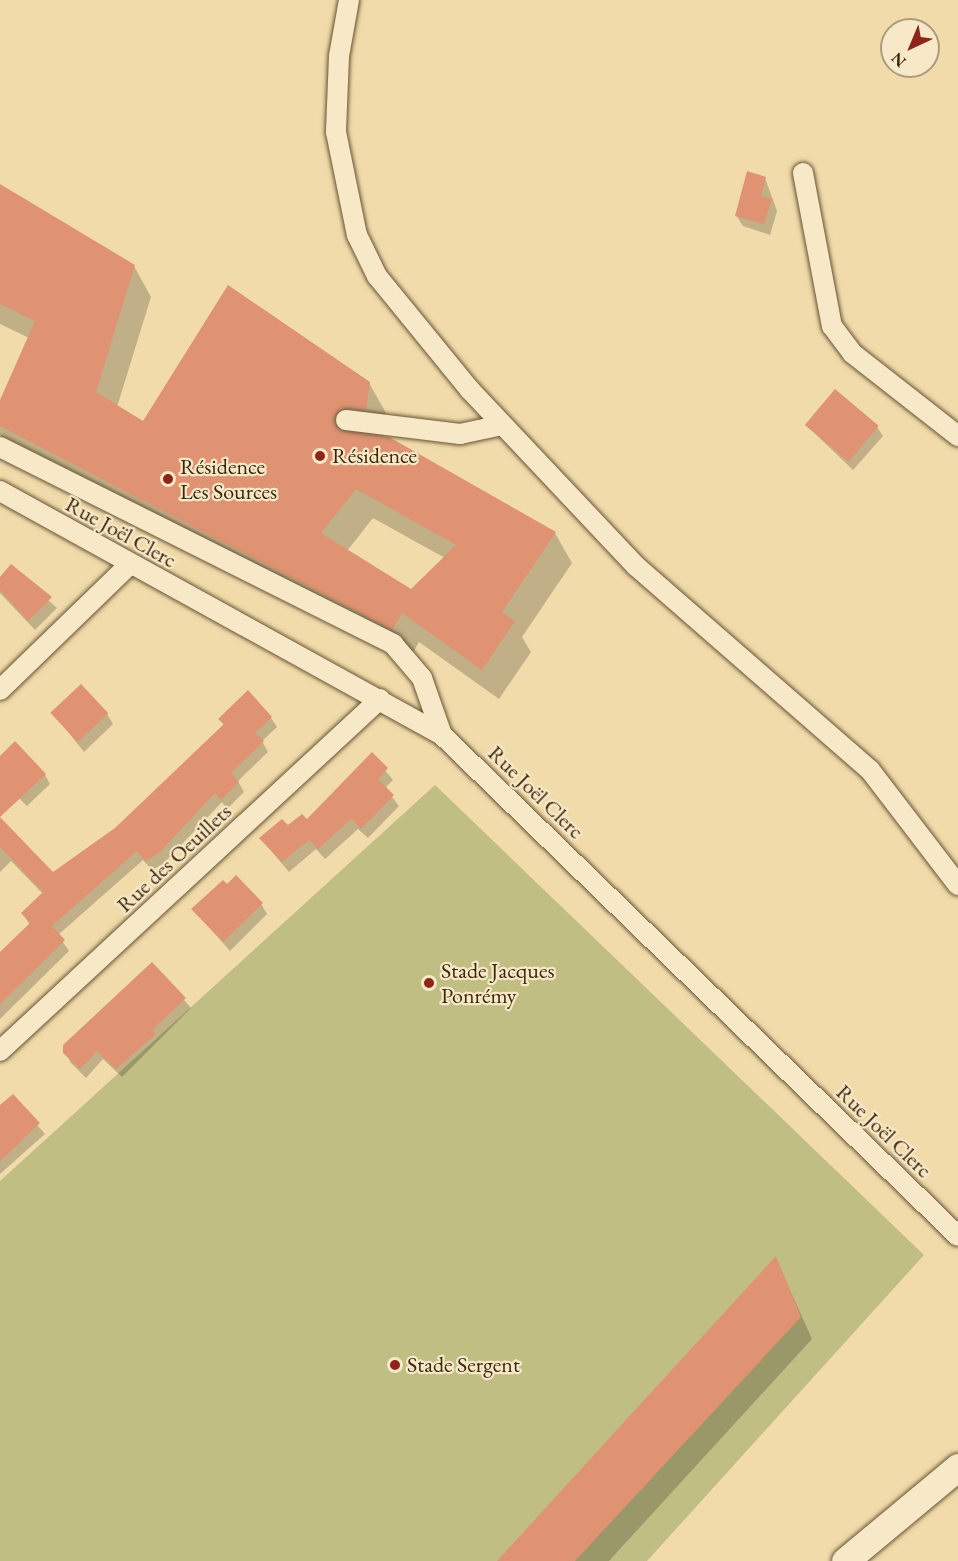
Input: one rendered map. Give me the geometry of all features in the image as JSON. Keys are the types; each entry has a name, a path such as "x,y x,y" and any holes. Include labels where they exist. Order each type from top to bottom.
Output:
{"main road":[{"path":"845,1561 958,1467"}],"street":[{"path":"349,0 339,56 336,132 357,235 377,276 502,425 636,566 870,770 958,885"},
{"path":"803,172 836,333 852,353 958,436"},
{"path":"346,420 460,434 502,425"},
{"path":"0,447 393,644 422,678 442,735"},
{"name":"Rue Joël Clerc","path":"0,491 129,565 380,699 442,735 958,1236"},
{"path":"0,690 129,565"},
{"name":"Rue des Oeuillets","path":"0,1051 380,699"}],"shaded area":[{"name":"Stade Jacques Ponrémy","path":"435,785 924,1255 647,1561 0,1561 0,1181"}],"building":[{"path":"747,171 766,177 761,196 772,199 764,224 735,216"},
{"path":"0,184 135,265 96,392 143,421 228,285 370,382 366,410 341,409 334,419 339,430 389,437 556,532 502,612 515,621 482,670 402,613 392,630 0,426 0,400 35,321 0,304","holes":["356,489 456,545 411,589 321,533"]},
{"path":"835,389 879,426 848,462 805,425"},
{"path":"11,564 52,597 28,621 0,590 0,577"},
{"path":"81,684 108,713 78,742 50,713"},
{"path":"248,690 272,717 255,733 264,741 231,773 239,782 221,800 215,793 158,854 145,861 137,851 52,926 65,940 0,1004 0,952 30,923 21,913 43,892 0,847 0,817 53,872 115,828 224,724 218,719"},
{"path":"15,741 46,774 0,817 0,756"},
{"path":"372,752 388,768 378,779 394,795 361,829 351,819 318,849 309,840 282,862 259,838 282,819 288,825 302,814 307,819"},
{"path":"236,875 263,903 223,942 191,909 223,880 227,884"},
{"path":"152,962 186,998 152,1030 156,1034 116,1069 97,1051 80,1069 63,1053 63,1045"},
{"path":"13,1094 40,1123 0,1161 0,1105"},
{"path":"776,1256 801,1317 575,1561 497,1561"}],"place":[{"name":"Résidence","path":"320,456"},
{"name":"Résidence Les Sources","path":"168,479"},
{"name":"Stade Jacques Ponrémy","path":"429,983"},
{"name":"Stade Sergent","path":"395,1365"}]}
